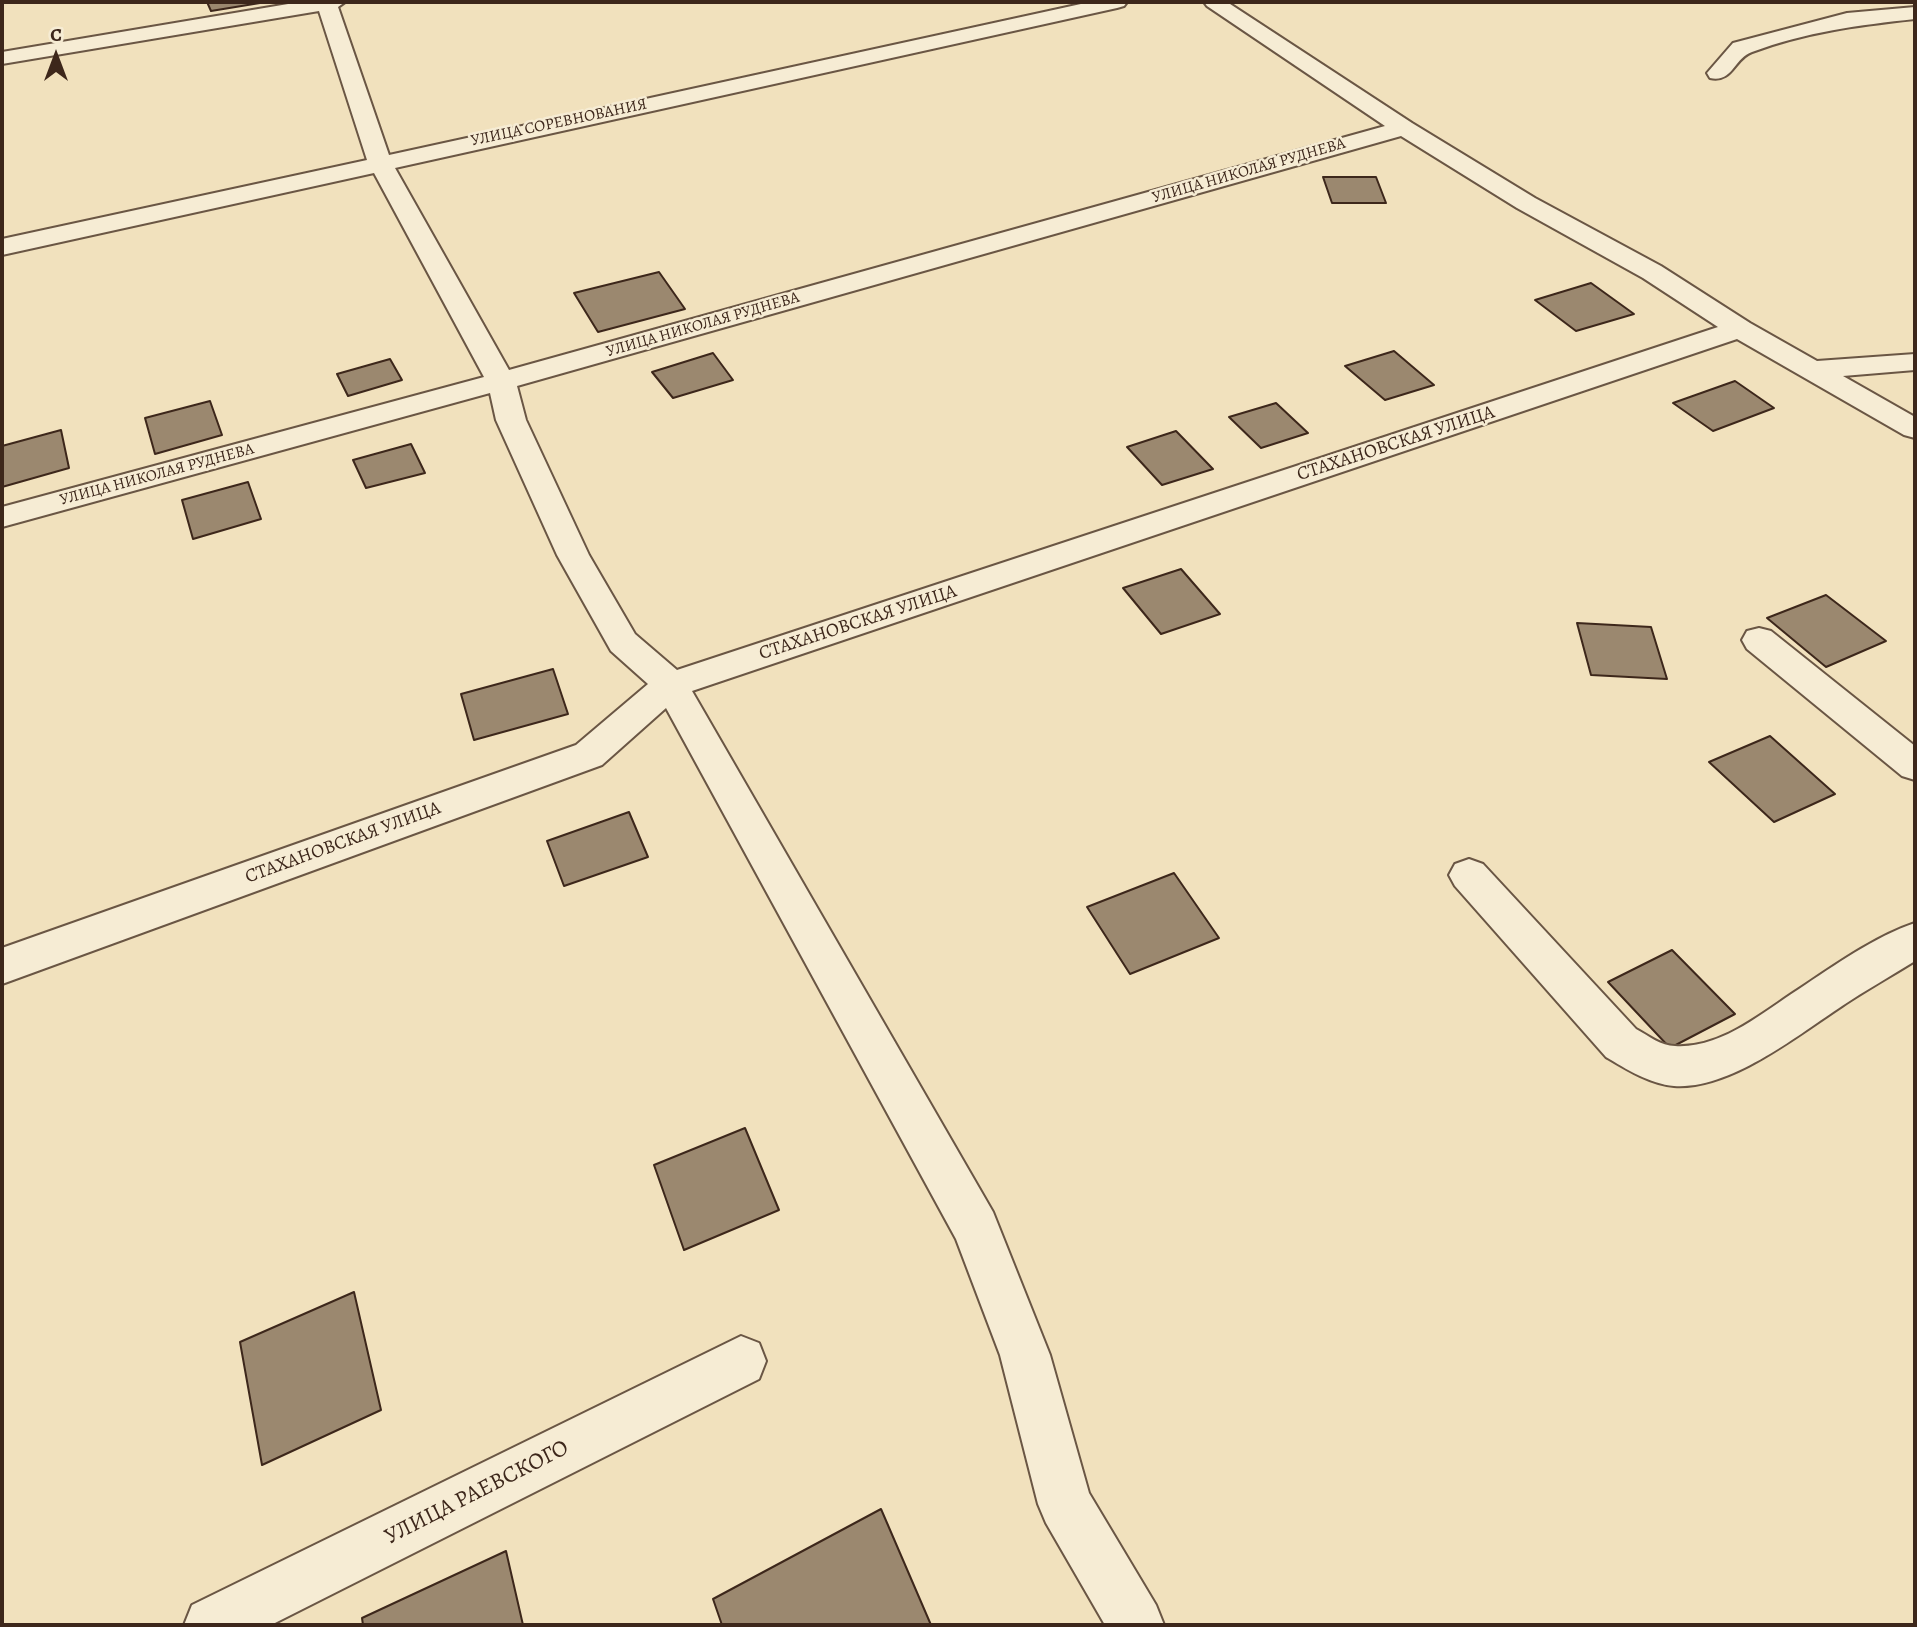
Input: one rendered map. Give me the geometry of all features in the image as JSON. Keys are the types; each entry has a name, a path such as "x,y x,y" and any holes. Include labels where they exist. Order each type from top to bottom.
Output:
{"street":[{"path":"2,58 329,2 380,162 501,381 511,420 573,555 623,642 671,685 976,1228 1025,1354 1065,1504 1136,1625"},
{"name":"УЛИЦА СОРЕВНОВАНИЯ","path":"2,247 1117,2"},
{"path":"1214,2 1404,128 1526,203 1652,272 1740,329 1915,429"},
{"path":"1718,73 1741,48 1847,19 1915,13"},
{"name":"УЛИЦА НИКОЛАЯ РУДНЕВА","path":"2,517 501,381 1404,128"},
{"name":"СТАХАНОВСКАЯ УЛИЦА","path":"2,965 589,755 671,685 1740,329"},
{"path":"1810,370 1915,362"},
{"path":"1759,640 1915,766"},
{"path":"1469,875 1620,1043 1650,1060 1682,1067 1711,1061 1753,1042 1833,989 1915,940"},
{"name":"УЛИЦА РАЕВСКОГО","path":"212,1625 741,1361"}],"building":[{"path":"207,2 266,2 211,11"},
{"path":"1323,177 1376,177 1386,203 1332,203"},
{"path":"659,272 685,309 598,332 574,293"},
{"path":"1591,283 1634,314 1576,331 1535,300"},
{"path":"1394,351 1434,385 1385,400 1345,366"},
{"path":"713,353 733,380 673,398 652,372"},
{"path":"390,359 402,380 348,396 337,374"},
{"path":"1735,381 1774,408 1713,431 1673,403"},
{"path":"210,401 222,435 155,454 145,418"},
{"path":"1276,403 1308,433 1261,448 1229,417"},
{"path":"61,430 69,468 2,487 2,446"},
{"path":"1176,431 1213,469 1162,485 1127,447"},
{"path":"411,444 425,473 366,488 353,460"},
{"path":"248,482 261,519 193,539 182,500"},
{"path":"1181,569 1220,614 1161,634 1123,588"},
{"path":"1826,595 1886,641 1826,667 1767,618"},
{"path":"1577,623 1651,627 1667,679 1591,675"},
{"path":"553,669 568,714 474,740 461,694"},
{"path":"1770,736 1835,794 1774,822 1709,762"},
{"path":"629,812 648,857 564,886 547,841"},
{"path":"1174,873 1219,938 1130,974 1087,907"},
{"path":"1672,950 1735,1014 1670,1048 1608,982"},
{"path":"745,1128 779,1210 684,1250 654,1165"},
{"path":"354,1292 381,1410 262,1465 240,1342"},
{"path":"881,1509 931,1625 722,1625 713,1599"},
{"path":"506,1551 523,1625 363,1625 362,1618"}]}
